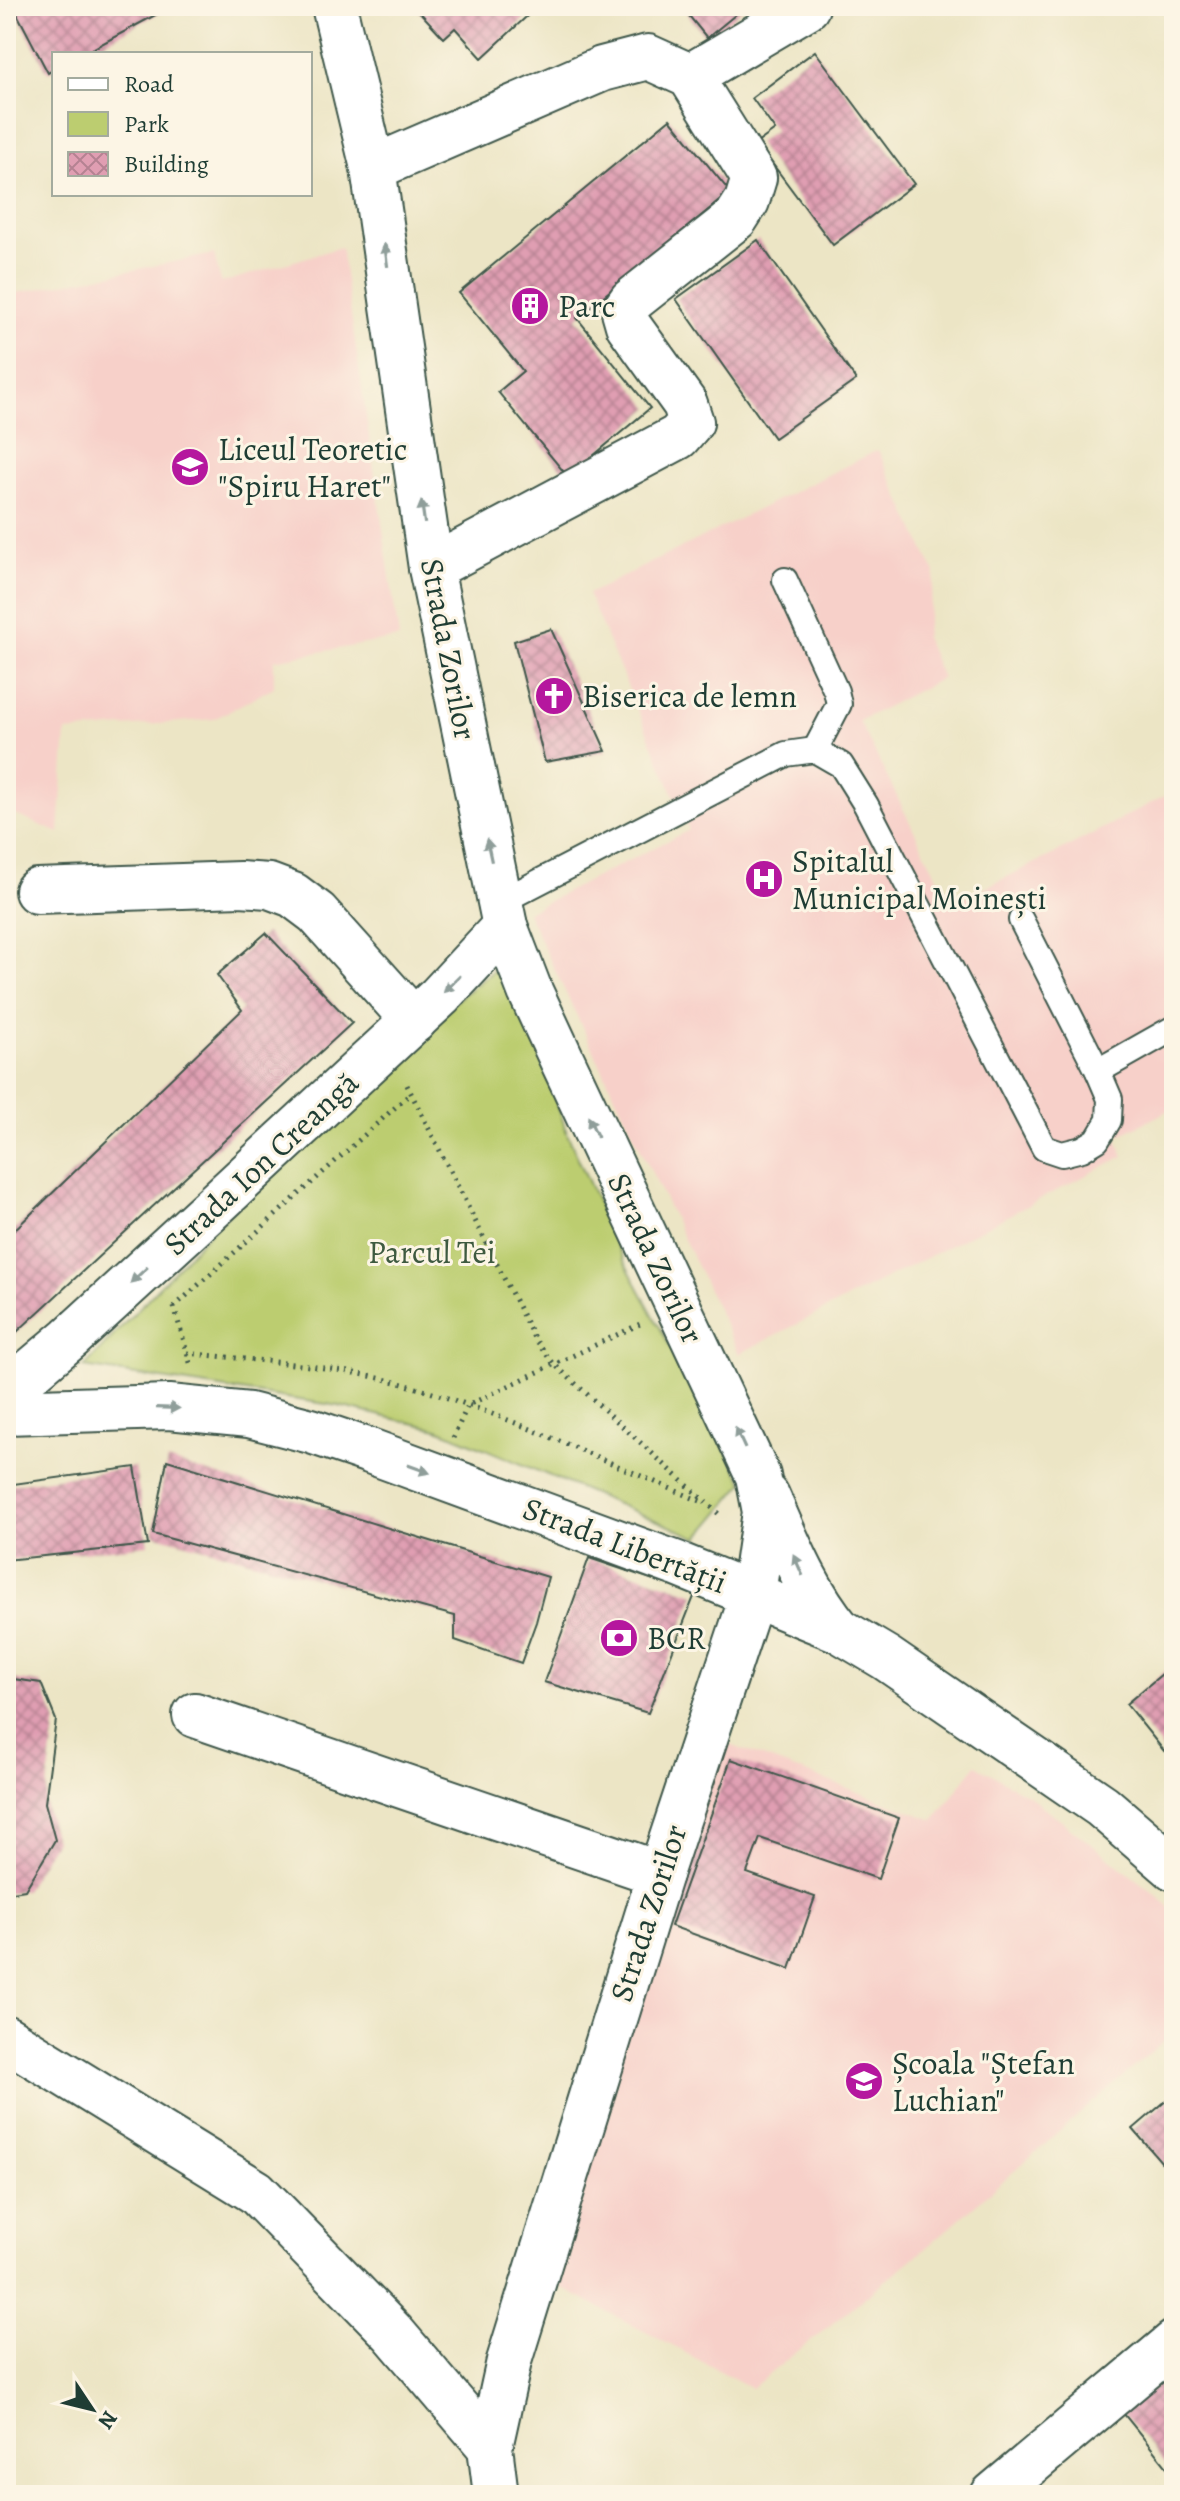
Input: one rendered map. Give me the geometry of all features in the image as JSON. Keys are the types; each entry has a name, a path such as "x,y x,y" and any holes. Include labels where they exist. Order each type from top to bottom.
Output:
{"street":[{"name":"Strada Zorilor","path":"334,6 373,168 431,568 502,914 543,1020 758,1476 765,1512 753,1594 660,1874 509,2361 490,2447 496,2495"},
{"path":"690,76 807,7"},
{"path":"373,168 602,69 648,57 690,76 754,178 747,201 736,218 631,301 624,311 628,325 685,404 691,422 678,437 431,568"},
{"path":"37,891 269,886 293,895 317,913 400,1033"},
{"name":"Strada Ion Creangă","path":"6,1388 70,1338 400,1033 476,960 502,914"},
{"path":"70,1338 67,1353 69,1366 87,1391 109,1408"},
{"name":"Strada Libertății","path":"6,1412 169,1407 249,1415 311,1431 436,1475 753,1594 839,1630 996,1731 1090,1797 1174,1868"},
{"path":"758,1476 817,1603 839,1630"},
{"path":"195,1715 660,1874"},
{"path":"6,2038 256,2192 393,2333 490,2447"},
{"path":"993,2495 1174,2343"}],"lane":[{"path":"785,580 836,691 839,704 815,750"},
{"path":"502,914 786,754 815,750 841,765 866,805 1044,1148 1062,1154 1082,1149 1097,1140 1109,1120 1110,1099 1021,920"},
{"path":"1098,1071 1174,1028"}],"path":[{"path":"400,1033 411,1093 535,1340 554,1364 761,1552"},
{"path":"174,1307 411,1093"},
{"path":"160,1256 203,1411"},
{"path":"436,1475 468,1405 678,1306"},
{"path":"187,1353 330,1369 402,1384 468,1405 708,1504"}],"shaded area":[{"name":"Liceul Teoretic \"Spiru Haret\"","path":"341,247 399,638 274,660 274,687 214,719 66,732 59,833 6,811 6,295 214,254 221,283"},
{"name":"Spitalul Municipal Moinești","path":"878,450 935,573 925,638 942,678 859,721 951,904 1174,791 1174,1076 1166,1081 1174,1095 1174,1108 1116,1137 1124,1156 739,1354 527,912 689,830 588,594"},
{"name":"Școala \"Ștefan Luchian\"","path":"722,1742 934,1820 976,1765 1028,1795 1159,1897 1174,1913 1174,2032 920,2253 752,2388 545,2279"}],"green space":[{"name":"Parcul Tei","path":"507,960 568,1136 625,1263 744,1483 698,1538 438,1429 339,1406 84,1367 212,1230 433,1019"}],"building":[{"path":"13,6 172,6 87,52 52,52 52,70 48,73"},
{"path":"414,6 538,6 482,58 455,28 444,38"},
{"path":"681,6 746,6 707,38"},
{"path":"815,51 914,184 833,245 757,143 775,130 752,98"},
{"name":"Parc","path":"670,119 730,192 577,318 650,408 568,477 498,392 523,371 459,293"},
{"path":"758,240 856,380 774,438 676,299"},
{"name":"Biserica de lemn","path":"551,629 606,751 545,762 514,641"},
{"path":"266,933 352,1023 6,1342 6,1238 242,1010 217,975"},
{"path":"167,1460 548,1577 521,1663 455,1640 455,1616 153,1534"},
{"path":"135,1467 148,1545 6,1560 6,1485"},
{"name":"BCR","path":"589,1558 695,1594 648,1713 544,1682"},
{"path":"1174,1664 1174,1743 1164,1751 1126,1704"},
{"path":"6,1678 41,1683 56,1720 45,1803 55,1840 25,1890 6,1893"},
{"path":"731,1759 899,1818 878,1879 760,1838 747,1873 815,1897 790,1969 671,1926"},
{"path":"1174,2094 1174,2177 1133,2129"},
{"path":"1174,2371 1174,2476 1123,2413"}],"place":[{"name":"Parc","path":"530,306"},
{"name":"Liceul Teoretic \"Spiru Haret\"","path":"190,467"},
{"name":"Biserica de lemn","path":"554,696"},
{"name":"Spitalul Municipal Moinești","path":"764,879"},
{"name":"BCR","path":"619,1638"},
{"name":"Școala \"Ștefan Luchian\"","path":"864,2081"}]}
